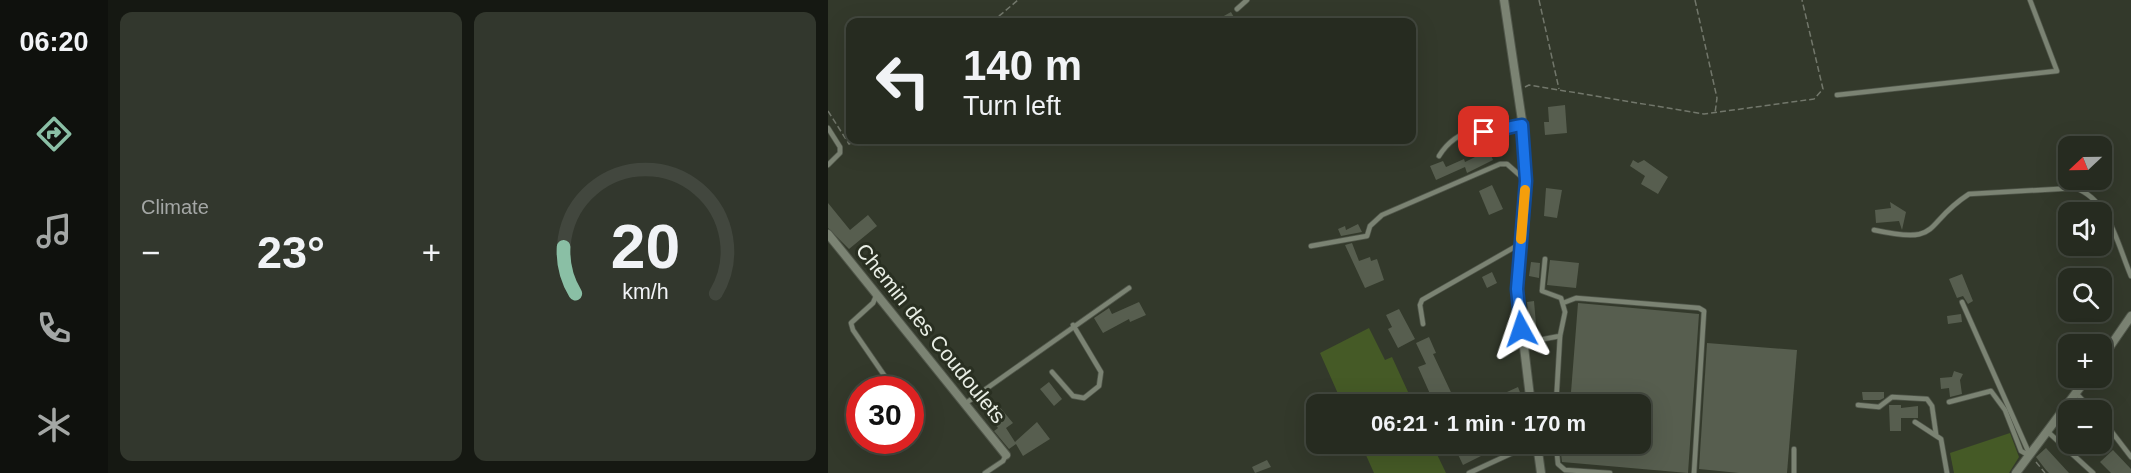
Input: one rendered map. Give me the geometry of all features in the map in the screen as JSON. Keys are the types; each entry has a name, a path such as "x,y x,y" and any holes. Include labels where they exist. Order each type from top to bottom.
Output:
{"street":[{"path":"1504,0 1518,91 1526,181 1517,289 1530,394"},
{"name":"Chemin des Coudoulets","path":"828,234 1006,455"},
{"path":"2112,344 2131,316"},
{"path":"2016,473 2080,388"},
{"path":"1538,454 1541,473"}],"lane":[{"path":"1237,9 1247,0"},
{"path":"1837,95 2057,71 2030,0"},
{"path":"1439,156 1447,144 1462,135 1476,130 1493,132 1510,126 1522,125"},
{"path":"828,128 840,147 840,153 828,165"},
{"path":"1311,246 1367,236 1370,226 1382,215 1500,164 1507,164 1526,181"},
{"path":"1874,230 1906,237 1924,235 1955,203 1969,194 2075,188 2088,192 2102,208 2131,276"},
{"path":"1423,324 1420,305 1422,300 1520,244"},
{"path":"1545,259 1542,291 1561,298 1565,312 1560,336 1557,394"},
{"path":"966,403 1129,288"},
{"path":"877,294 873,303 851,323 853,330 883,376"},
{"path":"1563,303 1576,298 1699,308 1704,311 1694,473"},
{"path":"1962,302 2030,456"},
{"path":"1052,372 1062,387 1073,396 1084,398 1099,386 1101,372 1073,326"},
{"path":"1523,343 1560,336"},
{"path":"1948,402 1991,391 2005,410 2021,451 2030,456"},
{"path":"2076,393 2083,400"},
{"path":"1858,405 1879,407 1892,397 1927,399 1932,406 1936,435"},
{"path":"1915,422 1941,439 1947,473"},
{"path":"2048,432 2093,473"},
{"path":"2112,432 2131,457"},
{"path":"1794,449 1794,473"},
{"path":"1469,473 1510,454"},
{"path":"1557,454 1558,464 1565,470 1610,473"},
{"path":"985,473 1003,461 1006,455"}],"path":[{"path":"997,18 1018,0"},
{"path":"1539,0 1560,90"},
{"path":"1695,0 1717,98 1714,114"},
{"path":"1518,91 1529,85 1714,114 1814,99 1824,89 1802,0"},
{"path":"828,111 846,139"},
{"path":"2030,456 2045,473"}],"green space":[{"path":"1369,328 1385,360 1392,357 1409,394 1338,394 1320,353"},
{"path":"2010,433 2019,457 2009,473 1954,473 1950,453"},
{"path":"1365,454 1437,454 1446,473 1374,473"}],"building":[{"path":"1231,12 1234,18 1220,18"},
{"path":"1565,105 1567,133 1545,135 1544,122 1549,122 1548,107"},
{"path":"1487,146 1493,160 1467,173 1465,167 1436,180 1430,166 1443,161 1446,167 1464,159 1465,162 1477,156 1475,152"},
{"path":"1633,160 1638,163 1644,160 1668,177 1658,194 1641,184 1645,176 1630,166"},
{"path":"1492,185 1503,209 1489,215 1479,191"},
{"path":"1546,188 1562,190 1557,218 1544,216"},
{"path":"1890,202 1906,212 1902,230 1899,221 1876,223 1875,210 1891,208"},
{"path":"828,203 850,230 868,215 877,226 849,249 828,228"},
{"path":"1358,224 1362,232 1341,236 1338,229 1345,226 1346,230"},
{"path":"1352,243 1359,261 1370,257 1371,261 1377,259 1384,280 1365,288 1345,245"},
{"path":"1550,260 1579,263 1576,288 1547,285"},
{"path":"1531,262 1540,263 1539,278 1529,276"},
{"path":"1492,272 1497,283 1487,288 1482,277"},
{"path":"1962,274 1973,301 1968,304 1963,296 1957,298 1949,279"},
{"path":"1534,301 1537,336 1531,337 1527,302"},
{"path":"1139,302 1146,315 1130,322 1129,319 1103,333 1094,318 1109,308 1112,314"},
{"path":"1578,303 1699,314 1688,473 1562,462 1561,454 1651,454 1651,394 1571,394"},
{"path":"1399,309 1415,339 1398,348 1388,329 1392,327 1386,315"},
{"path":"1961,314 1962,322 1948,324 1947,316"},
{"path":"1429,337 1436,353 1433,354 1452,394 1430,394 1418,367 1426,364 1416,343"},
{"path":"1707,343 1797,350 1787,473 1739,473 1699,469"},
{"path":"1954,371 1963,374 1960,380 1962,394 1950,397 1949,388 1941,389 1940,378 1952,377"},
{"path":"1049,382 1062,399 1054,406 1040,389"},
{"path":"1518,387 1521,394 1508,394 1507,392"},
{"path":"1862,392 1884,392 1884,398 1863,400"},
{"path":"994,405 998,405 1013,423 1006,428 1015,442 1037,422 1050,439 1023,456 1016,444 1009,449 994,431 998,428 986,412"},
{"path":"1889,405 1901,405 1901,408 1918,406 1918,418 1901,418 1901,431 1890,431"},
{"path":"2046,448 2069,473 2049,473 2046,470 2036,457"},
{"path":"2112,451 2131,469 2131,473 2111,473 2100,462 2109,454 2112,454"},
{"path":"1458,454 1480,454 1481,456 1463,465"},
{"path":"1267,460 1271,467 1255,473 1252,467"}],"slow traffic":[{"path":"1521,239 1525,190"}],"route":[{"path":"1484,132 1522,125 1524,134 1526,181 1517,289 1521,329"}]}
